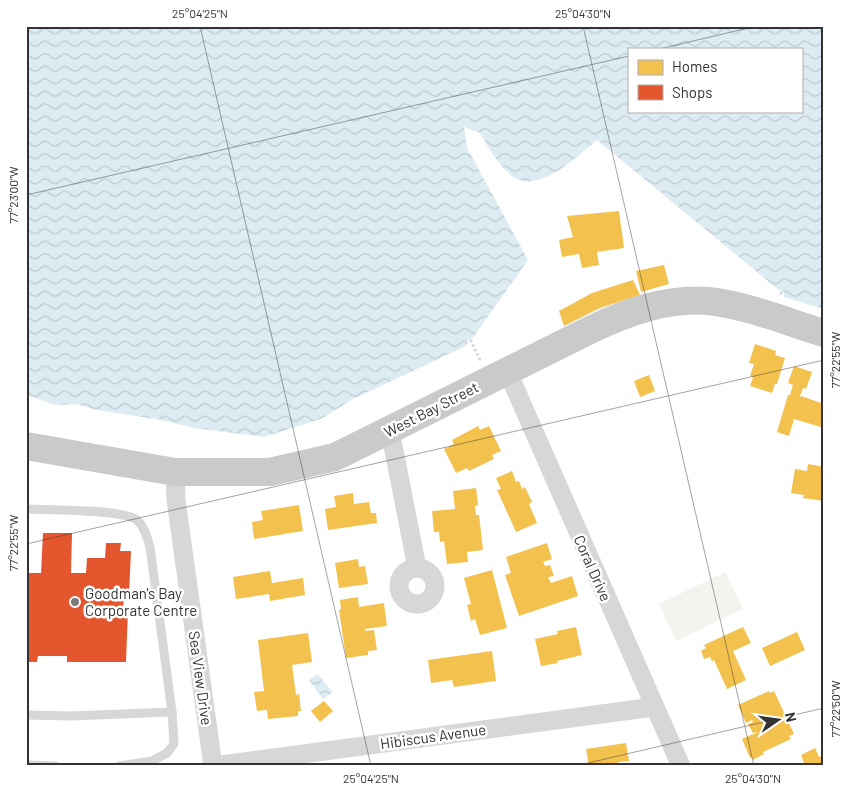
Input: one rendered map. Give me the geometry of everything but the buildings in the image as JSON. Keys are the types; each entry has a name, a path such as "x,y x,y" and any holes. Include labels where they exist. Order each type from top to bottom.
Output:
{"main road":[{"name":"West Bay Street","path":"26,446 175,472 270,472 335,457 390,430 496,370 617,317 640,309 662,304 708,301 757,312 824,333"}],"street":[{"name":"Coral Drive","path":"496,370 681,766"},
{"path":"390,430 416,568"},
{"name":"Sea View Drive","path":"175,472 176,500 213,766"},
{"name":"Hibiscus Avenue","path":"213,766 654,707"}],"lane":[{"path":"26,509 102,511 136,518 144,528 150,547 172,712 174,744 168,753 152,761 119,766"},
{"path":"26,715 72,716 172,712"},
{"path":"26,765 56,766"}],"path":[{"path":"466,344 471,341 496,370"}],"shaded area":[{"path":"725,572 743,609 676,641 659,604"}],"water":[{"path":"26,26 824,26 824,309 784,297 784,292 780,291 597,140 557,171 533,181 522,181 512,176 502,167 480,133 464,127 467,148 528,260 472,339 465,341 466,346 353,399 321,419 264,437 194,428 161,420 97,410 76,404 56,405 26,395"},
{"path":"318,674 332,692 323,699 309,680"}],"place":[{"name":"Goodman's Bay Corporate Centre","path":"75,602"}]}
